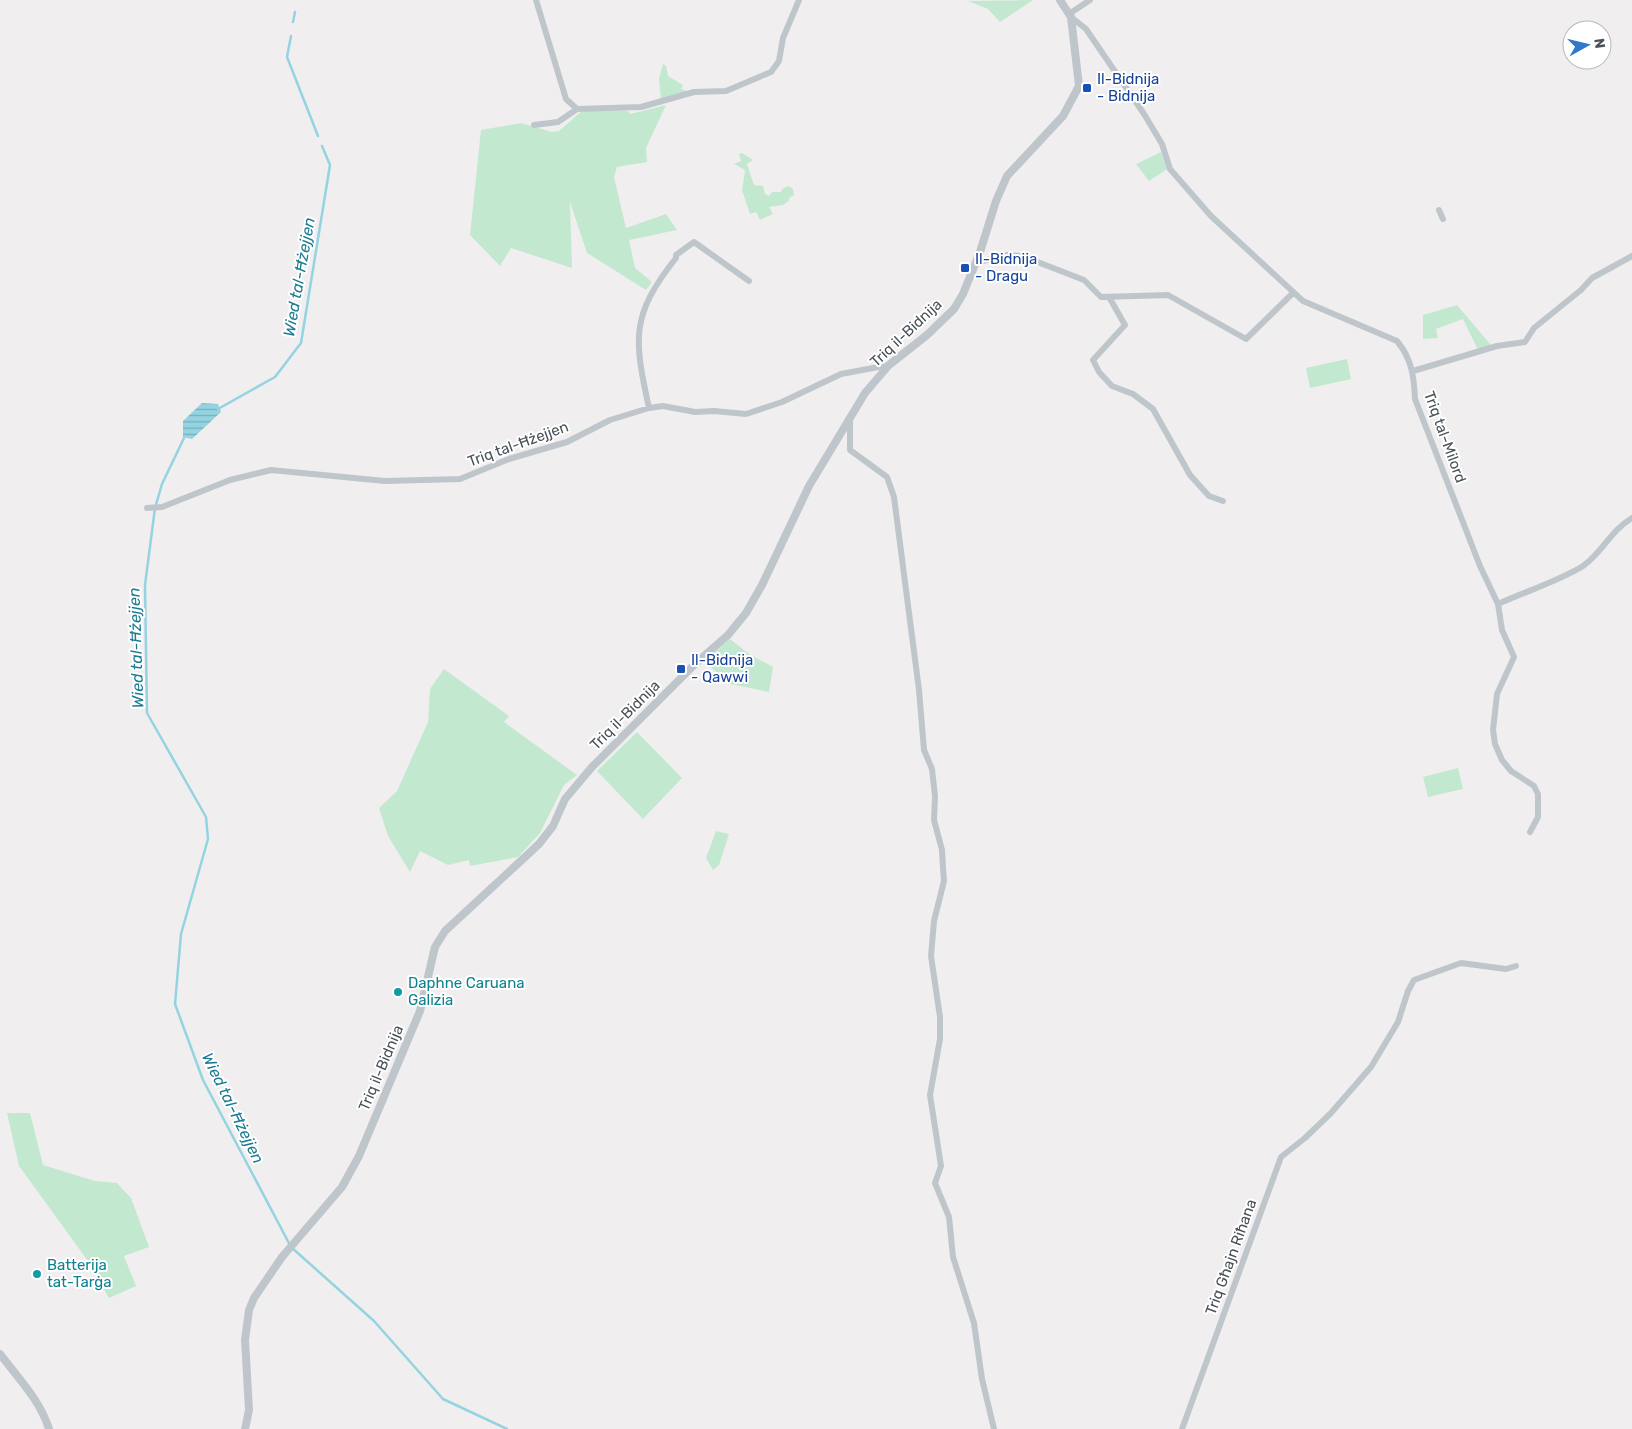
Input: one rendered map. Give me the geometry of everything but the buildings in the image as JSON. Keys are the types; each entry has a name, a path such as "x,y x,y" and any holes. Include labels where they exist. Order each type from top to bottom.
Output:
{"street":[{"path":"536,0 566,99 577,109"},
{"path":"534,125 558,122 577,109 641,107 694,92 726,91 771,72 779,61 782,38 798,0"},
{"path":"1060,0 1070,15 1090,0"},
{"name":"Triq il-Bidnija","path":"245,1429 249,1410 245,1340 249,1310 254,1298 282,1257 342,1187 359,1156 420,1011 435,947 446,931 539,844 553,826 565,799 592,767 695,664 728,635 746,613 762,585 809,486 865,393 889,364 927,335 954,309 963,294 996,201 1007,176 1063,116 1079,86 1070,15"},
{"name":"Triq tal-Milord","path":"1070,15 1086,29 1144,114 1162,144 1170,169 1211,216 1293,293 1303,300 1398,341 1405,351 1413,371 1415,399 1480,566 1498,604 1502,630 1514,659 1497,694 1493,723 1494,738 1500,755 1508,768 1534,786 1538,794 1538,817 1530,832"},
{"path":"1439,210 1443,219"},
{"path":"649,408 638,360 639,328 647,301 676,258 676,255 694,242 749,281"},
{"path":"975,263 1007,255 1022,256 1084,280 1101,296 1168,295 1246,339 1293,293"},
{"path":"1413,371 1497,346 1525,342 1534,328 1581,290 1592,278 1632,256"},
{"path":"1109,297 1125,325 1092,360 1099,372 1112,386 1133,394 1153,409 1190,475 1209,496 1223,501"},
{"name":"Triq tal-Ħżejjen","path":"147,508 162,507 230,480 271,470 385,481 460,479 509,459 567,442 610,420 649,408 663,406 695,412 714,411 746,414 782,402 841,374 889,364"},
{"path":"852,414 849,426 850,450 886,477 893,489 904,566 924,750 932,769 935,796 934,820 942,850 943,874 934,921 931,956 940,1017 940,1039 930,1095 941,1166 935,1183 949,1217 953,1257 974,1323 982,1379 994,1429"},
{"path":"1498,604 1582,567 1595,556 1618,526 1632,518"},
{"name":"Triq Għajn Riħana","path":"1182,1429 1281,1157 1305,1138 1331,1113 1371,1067 1398,1022 1408,991 1414,980 1461,963 1506,969 1516,966"},
{"path":"0,1354 37,1402 44,1413 49,1429"}],"green space":[{"path":"1033,0 1000,22 988,9 968,1"},
{"path":"663,64 666,66 668,76 683,85 681,89 687,91 661,100 659,78"},
{"path":"666,105 646,148 647,162 617,167 614,177 626,228 666,214 677,230 629,240 635,268 652,282 646,290 587,253 570,202 572,268 511,248 500,266 470,235 481,130 521,123 552,132 559,131 583,110 628,111 630,114"},
{"path":"1161,152 1167,169 1149,181 1136,164"},
{"path":"742,153 753,160 747,164 754,185 763,186 765,194 769,196 772,192 781,192 782,189 788,186 793,189 794,195 789,198 789,201 783,205 769,207 773,214 760,220 756,212 750,214 742,190 745,170 734,164 741,161 739,154"},
{"path":"1457,305 1491,345 1478,350 1463,319 1436,329 1438,338 1423,339 1423,315"},
{"path":"1347,359 1351,379 1310,388 1306,368"},
{"path":"730,639 749,654 773,667 769,692 731,684 704,662"},
{"path":"444,669 509,716 504,722 577,775 564,785 540,833 518,857 470,866 469,860 448,865 420,851 410,872 388,836 379,808 397,791 428,722 430,689"},
{"path":"637,732 682,778 643,819 597,771"},
{"path":"1458,768 1463,789 1428,797 1423,777"},
{"path":"716,831 729,834 719,865 713,870 706,858"},
{"path":"7,1113 30,1113 43,1165 95,1181 117,1183 131,1198 149,1247 124,1256 136,1286 109,1298 88,1261 19,1166"}],"water":[{"path":"202,403 218,404 221,412 192,439 183,437 183,421"}],"waterway":[{"name":"Wied tal-Ħżejjen","path":"293,22 295,12"},
{"name":"Wied tal-Ħżejjen","path":"291,36 287,57 318,136"},
{"name":"Wied tal-Ħżejjen","path":"218,409 275,377 301,343 330,165 322,146"},
{"name":"Wied tal-Ħżejjen","path":"185,436 162,484 155,508 145,585 147,713 206,817 208,839 181,934 175,1004 203,1080 291,1247 374,1321 443,1399 507,1429"}],"place":[{"name":"Il-Bidnija - Bidnija","path":"1087,88"},
{"name":"Il-Bidnija - Dragu","path":"965,268"},
{"name":"Il-Bidnija - Qawwi","path":"681,669"},
{"name":"Daphne Caruana Galizia","path":"398,992"},
{"name":"Batterija tat-Tarġa","path":"37,1274"}]}
